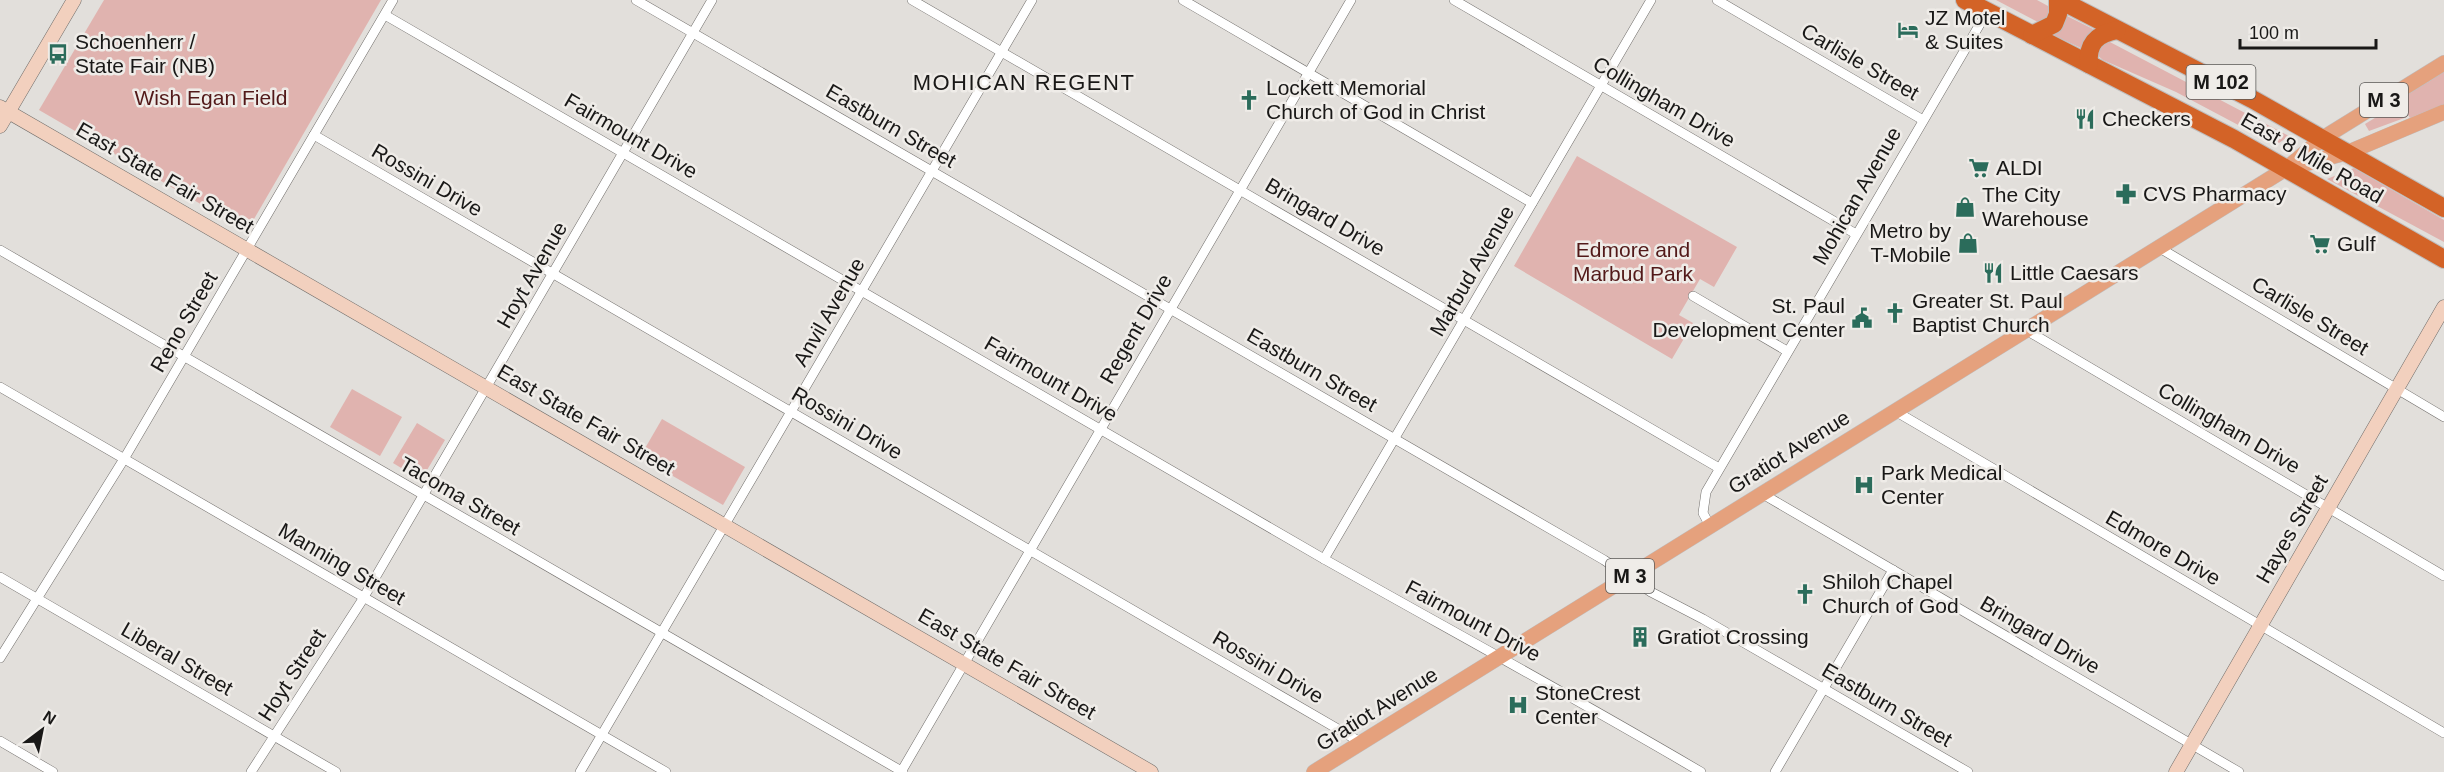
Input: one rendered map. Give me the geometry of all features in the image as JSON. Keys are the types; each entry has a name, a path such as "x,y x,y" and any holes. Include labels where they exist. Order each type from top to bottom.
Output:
{"highway":[{"name":"East 8 Mile Road","path":"1965,0 2287,168 2444,259"},
{"name":"East 8 Mile Road","path":"2059,0 2349,152 2444,208"},
{"path":"2032,35 2054,24 2058,14 2059,0"},
{"path":"2089,64 2089,51 2094,40 2106,32 2117,30"}],"main road":[{"name":"Gratiot Avenue","path":"1314,772 2287,168 2323,138 2444,63"},
{"name":"Gratiot Avenue","path":"2287,168 2349,152 2444,112"}],"street":[{"path":"0,126 4,109 74,0"},
{"name":"Reno Street","path":"0,658 124,459 393,0"},
{"name":"Eastburn Street","path":"636,0 1968,772"},
{"name":"Hoyt Avenue","path":"363,597 712,0"},
{"name":"Bringard Drive","path":"912,0 1240,188 1719,468"},
{"name":"Anvil Avenue","path":"580,772 1032,0"},
{"path":"1182,0 1532,203"},
{"name":"Regent Drive","path":"902,772 1099,428 1351,0"},
{"name":"Collingham Drive","path":"1454,0 1856,234"},
{"name":"Marbud Avenue","path":"1324,559 1651,0"},
{"name":"Carlisle Street","path":"1717,0 1923,120"},
{"name":"Mohican Avenue","path":"1710,526 1703,513 1703,503 1719,468 1987,12"},
{"name":"Fairmount Drive","path":"385,15 1324,559 1498,658 1527,670 1701,772"},
{"name":"East State Fair Street","path":"4,109 1150,772"},
{"name":"Rossini Drive","path":"314,135 1362,743"},
{"name":"Carlisle Street","path":"2158,247 2444,417"},
{"name":"Tacoma Street","path":"0,250 902,772"},
{"path":"1692,296 1787,351"},
{"name":"Hayes Street","path":"2176,772 2444,307"},
{"name":"Collingham Drive","path":"2026,330 2444,576"},
{"name":"Manning Street","path":"0,387 666,772"},
{"name":"Edmore Drive","path":"1895,411 2444,733"},
{"name":"Bringard Drive","path":"1761,493 2239,772"},
{"path":"1775,772 1893,570"},
{"name":"Liberal Street","path":"0,577 336,772"},
{"name":"Hoyt Street","path":"251,772 363,597"},
{"path":"0,741 53,772"}],"green space":[{"name":"Wish Egan Field","path":"104,0 381,0 247,231 39,110"},
{"path":"1996,0 2037,0 2048,6 2049,17 2040,23"},
{"path":"2065,15 2093,29 2081,48 2053,35"},
{"path":"2108,41 2289,136 2276,145 2176,92 2103,60 2097,55 2096,49"},
{"path":"2444,72 2444,104 2410,118 2399,100"},
{"path":"2399,103 2407,117 2369,131 2365,124"},
{"name":"Edmore and Marbud Park","path":"1577,156 1737,247 1714,287 1700,279 1679,315 1693,323 1672,359 1514,266"},
{"path":"2354,168 2444,220 2444,242 2327,179"},
{"path":"352,389 402,417 380,456 330,427"},
{"path":"662,419 745,467 723,505 640,457"},
{"path":"417,423 445,440 421,480 393,463"}],"place":[{"name":"JZ Motel & Suites","path":"1908,30"},
{"name":"Schoenherr / State Fair (NB)","path":"58,54"},
{"name":"Lockett Memorial Church of God in Christ","path":"1249,100"},
{"name":"Checkers","path":"2085,119"},
{"name":"ALDI","path":"1979,168"},
{"name":"CVS Pharmacy","path":"2126,194"},
{"name":"The City Warehouse","path":"1965,207"},
{"name":"Metro by T-Mobile","path":"1968,243"},
{"name":"Gulf","path":"2320,244"},
{"name":"Little Caesars","path":"1993,273"},
{"name":"Greater St. Paul Baptist Church","path":"1895,313"},
{"name":"St. Paul Development Center","path":"1862,318"},
{"name":"Park Medical Center","path":"1864,485"},
{"name":"Shiloh Chapel Church of God","path":"1805,594"},
{"name":"Gratiot Crossing","path":"1640,637"},
{"name":"StoneCrest Center","path":"1518,705"}],"district":[{"name":"MOHICAN REGENT","path":"1024,82"}]}
